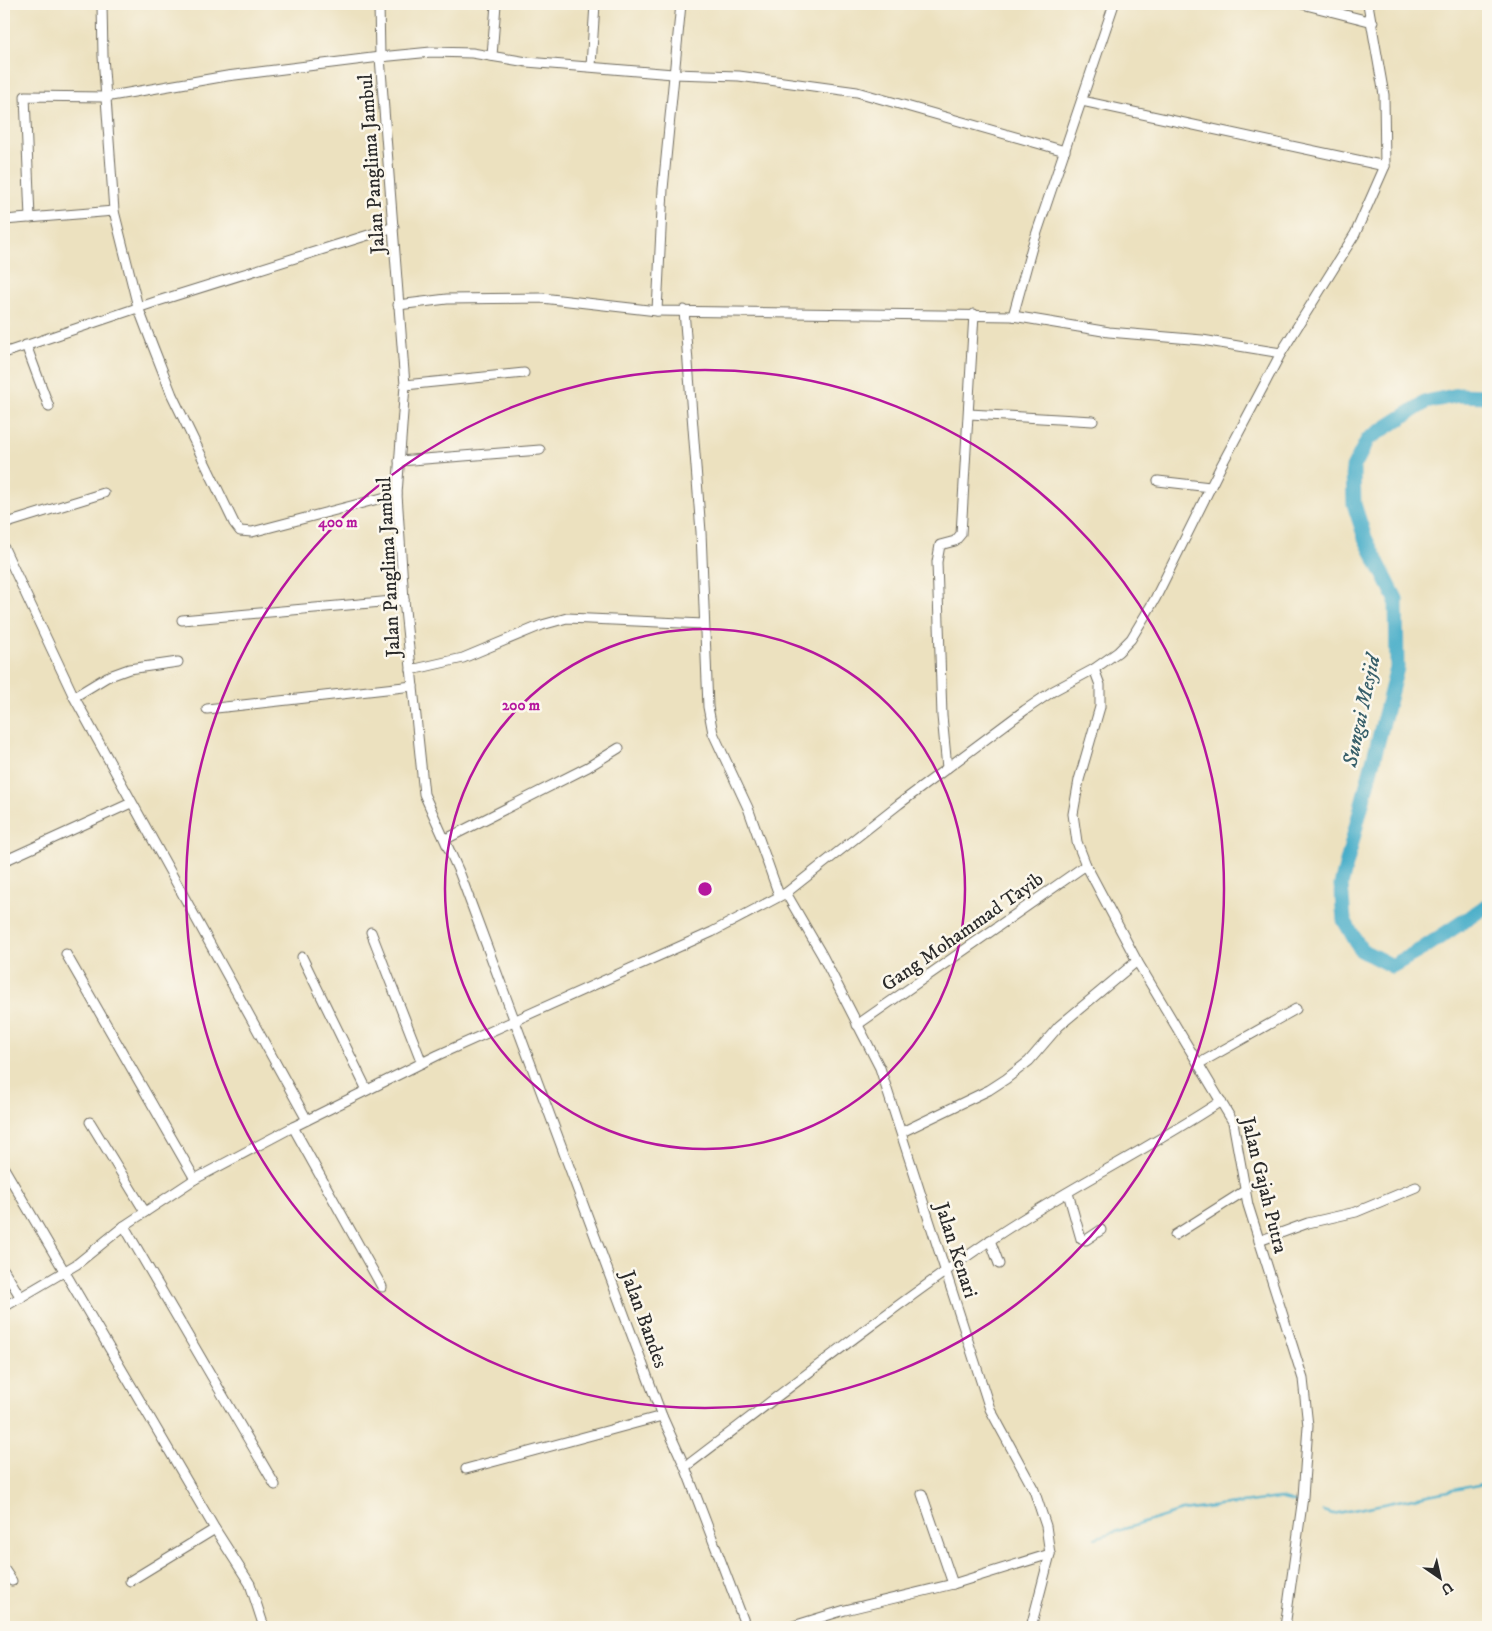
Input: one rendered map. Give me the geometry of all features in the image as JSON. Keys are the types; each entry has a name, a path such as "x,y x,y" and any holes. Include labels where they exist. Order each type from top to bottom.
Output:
{"street":[{"path":"102,4 105,97 114,211 138,307 172,395 234,524 240,531 252,532 396,494"},
{"name":"Jalan Panglima Jambul","path":"379,4 380,57 394,228 398,305 406,385 396,494 404,600 424,794 446,839 515,1021"},
{"path":"492,56 496,4"},
{"path":"591,66 595,4"},
{"path":"657,311 663,189 681,4"},
{"path":"1013,316 1032,247 1114,4"},
{"path":"1302,4 1373,22"},
{"path":"4,1307 77,1264 124,1226 195,1179 293,1127 422,1063 712,932 782,894 947,768 1053,691 1094,669 1131,639 1155,599 1210,487 1281,353 1354,234 1385,166 1384,95 1373,22 1368,4"},
{"path":"30,218 25,96 105,97 227,76 431,52 492,56 527,62 674,74 739,76 857,92 1065,151"},
{"path":"1082,101 1385,166"},
{"path":"4,220 114,211"},
{"path":"4,353 138,307 394,228"},
{"path":"398,305 447,299 542,298 657,311 1013,316 1110,332 1202,340 1281,353"},
{"name":"Jalan Kenari","path":"684,310 701,532 706,695 713,733 748,808 782,894 822,954 880,1068 990,1409 1034,1490 1046,1526 1050,1554 1030,1627"},
{"path":"947,768 942,716 938,562 940,545 955,541 961,534 974,314"},
{"path":"26,345 49,407"},
{"path":"406,385 524,373"},
{"path":"969,414 1093,421"},
{"path":"400,461 540,450"},
{"path":"1158,481 1210,487"},
{"path":"4,524 104,493"},
{"path":"4,548 74,697 307,1120"},
{"path":"182,620 404,600"},
{"path":"412,670 463,658 518,635 567,618 704,624"},
{"path":"74,697 107,677 129,669 178,662"},
{"name":"Jalan Gajah Putra","path":"1094,669 1100,685 1100,707 1079,780 1073,814 1078,842 1086,864 1137,962 1200,1063 1233,1122 1246,1190 1259,1241 1298,1360 1308,1408 1303,1497 1285,1627"},
{"path":"207,709 413,686"},
{"path":"446,839 588,767 619,748"},
{"path":"4,861 131,803"},
{"name":"Gang Mohammad Tayib","path":"857,1025 1086,864"},
{"path":"371,932 422,1063"},
{"path":"66,954 195,1179"},
{"path":"302,957 367,1090"},
{"path":"902,1132 989,1090 1006,1079 1029,1061 1059,1026 1137,962"},
{"path":"1200,1063 1296,1009"},
{"name":"Jalan Bandes","path":"515,1021 662,1416 685,1467 746,1627"},
{"path":"685,1467 990,1240 1221,1101"},
{"path":"90,1122 145,1212"},
{"path":"293,1127 382,1287"},
{"path":"4,1168 215,1529 250,1584 264,1627"},
{"path":"1259,1241 1308,1223 1356,1212 1416,1187"},
{"path":"1175,1235 1246,1190"},
{"path":"1068,1193 1082,1239 1086,1240 1101,1230"},
{"path":"124,1226 275,1485"},
{"path":"990,1240 999,1264"},
{"path":"4,1270 21,1298"},
{"path":"466,1469 662,1416"},
{"path":"922,1494 953,1584"},
{"path":"130,1581 215,1529"},
{"path":"790,1627 845,1610 953,1584 1050,1554"},
{"path":"4,1569 12,1581"}],"waterway":[{"name":"Sungai Mesjid","path":"1488,396 1458,395 1426,402 1368,439 1353,468 1354,504 1365,538 1396,599 1397,668 1341,885 1344,920 1361,950 1392,966 1422,949 1488,905"},
{"path":"1323,1511 1333,1514 1488,1483"},
{"path":"1095,1538 1182,1511 1279,1498 1298,1503"}]}
